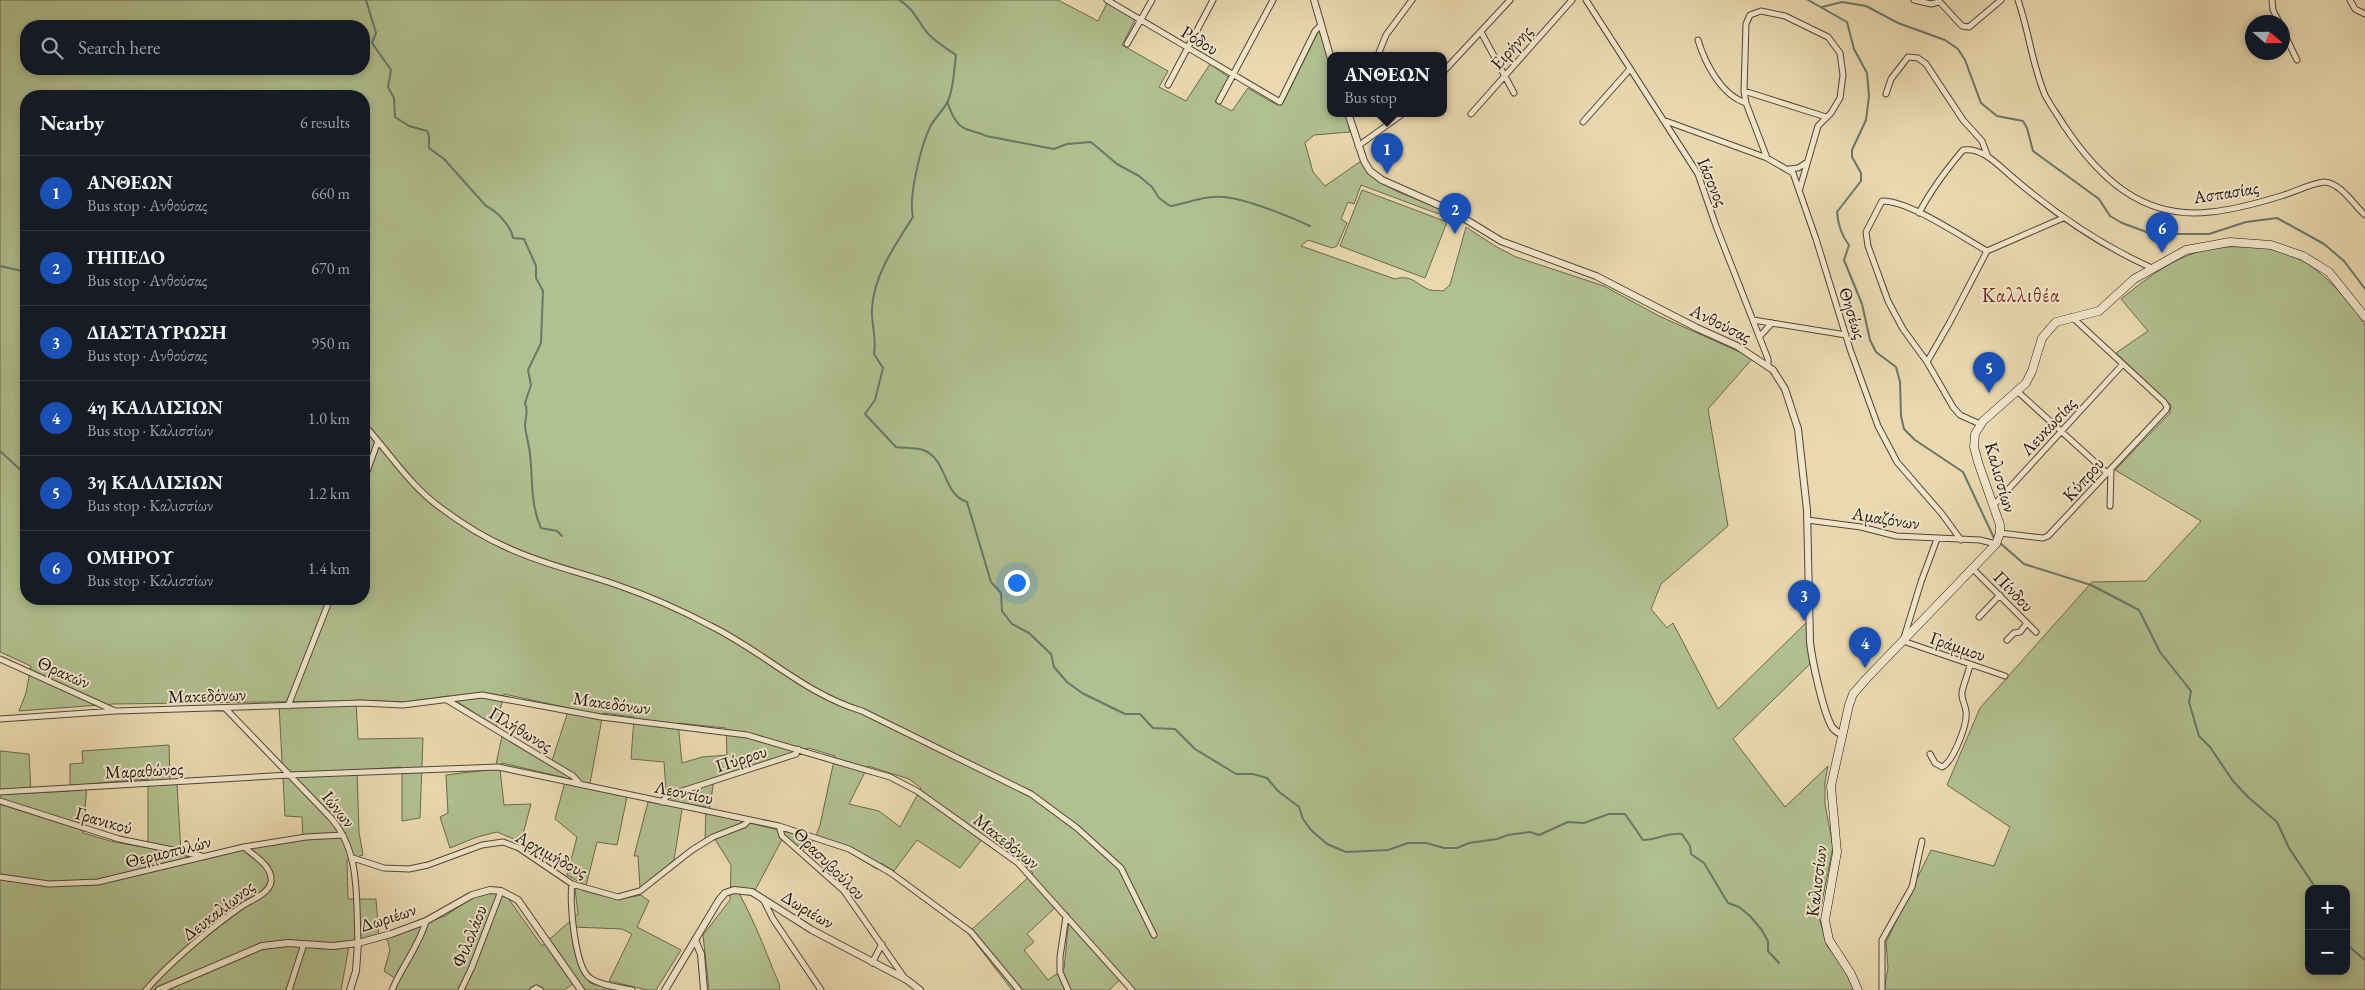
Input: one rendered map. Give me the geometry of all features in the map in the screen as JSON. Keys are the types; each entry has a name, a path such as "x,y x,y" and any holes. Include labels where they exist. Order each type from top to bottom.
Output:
{"main road":[{"name":"Καλισσίων","path":"1858,990 1851,974 1829,940 1825,926 1827,901 1837,852 1831,786 1853,694 1996,544 2000,533 1999,522 1975,453 1974,437 1980,424 2017,392 2031,375 2043,334 2056,322 2099,311 2130,282 2186,250 2214,244 2241,243 2285,248 2304,256 2326,270 2342,286 2365,317"}],"street":[{"name":"Ρόδου","path":"1107,0 1280,102 1315,31 1320,26"},
{"path":"1127,44 1152,0"},
{"path":"1168,85 1213,0"},
{"path":"1219,101 1273,0"},
{"path":"1314,0 1329,52"},
{"path":"1379,52 1386,35 1412,0"},
{"path":"1447,68 1510,0"},
{"name":"Ειρήνης","path":"1470,114 1572,0"},
{"name":"Ιάσονος","path":"1586,0 1698,174 1716,226 1768,359 1768,364"},
{"path":"1914,0 1931,4 1939,1 1965,27 2002,0"},
{"name":"Ασπασίας","path":"2018,0 2045,94 2053,109 2091,163 2132,196 2162,208 2203,213 2230,209 2280,197 2324,182 2331,182 2365,215"},
{"path":"2272,0 2276,15"},
{"path":"2350,0 2354,8 2365,14"},
{"path":"1767,158 1746,103 1744,91 1748,18 1757,11 1777,14 1828,37 1837,48 1843,75 1840,98 1831,113 1818,126 1800,188"},
{"path":"1481,32 1514,93"},
{"path":"1698,40 1704,59 1714,76 1732,94 1746,103"},
{"path":"2290,46 2297,60"},
{"path":"1886,94 1899,67 1908,58 1918,58 1926,64 1963,120 1982,141 1988,157"},
{"path":"1583,122 1630,69"},
{"path":"1744,91 1826,117"},
{"name":"Ανθούσας","path":"1349,117 1358,146 1367,166 1382,180 1452,211 1501,241 1596,276 1679,320 1737,346 1768,364 1782,382 1795,417 1804,481 1807,520 1811,651 1829,720 1835,730 1842,734"},
{"path":"1358,146 1398,117"},
{"path":"1663,120 1767,158 1789,169 1798,168 1806,163"},
{"path":"1919,212 1934,187 1963,150 1972,148 1988,157 2063,218 2117,252 2152,268"},
{"name":"Θησέως","path":"1789,169 1800,188 1870,406 1888,446 1897,462 1942,514 1961,540"},
{"path":"1980,424 1960,415 1927,362 1903,329 1888,301 1868,246 1866,232 1882,201 1891,201 1919,212 1987,250"},
{"path":"1927,362 1987,250 2063,218"},
{"path":"2072,317 2123,364"},
{"path":"1753,320 1846,335"},
{"path":"1758,337 1772,323"},
{"name":"Κύπρου","path":"2000,533 2043,538 2048,536 2166,410 2167,407 2164,402 2123,364"},
{"name":"Λευκωσίας","path":"1993,506 2062,433 2123,364"},
{"path":"2017,392 2062,433 2109,470 2110,506"},
{"path":"370,431 422,492 440,508 476,532 506,548 616,584 657,600 704,622 787,672 807,688 837,704 862,712 1031,794 1076,828 1121,868 1154,935"},
{"path":"370,463 378,440"},
{"name":"Αμαζόνων","path":"1807,520 1861,527 1896,536 1961,540"},
{"path":"1903,641 1921,582 1937,539"},
{"path":"1961,540 1980,540 1996,544"},
{"name":"Πίνδου","path":"1973,569 2036,632"},
{"path":"1979,617 2000,595"},
{"path":"288,706 328,605"},
{"path":"2007,640 2014,633 2020,632 2027,623"},
{"name":"Γράμμου","path":"1903,641 2005,676"},
{"name":"Θρακών","path":"0,659 116,711"},
{"path":"1930,754 1936,764 1942,767 1947,765 1956,747 1966,719 1962,691 1970,665"},
{"name":"Μακεδόνων","path":"0,719 116,711 361,703 403,706 472,695 495,697 601,717 748,735 904,783 1018,863 1132,990"},
{"name":"Πλήθωνος","path":"446,700 573,776 580,784"},
{"name":"Ιώνων","path":"225,708 335,823 343,835 353,858 358,943 356,971 350,990"},
{"name":"Πύρρου","path":"662,802 667,796 796,754 798,749"},
{"name":"Λεοντίου","path":"289,775 498,767 779,826 811,835 848,849 891,873 971,932 1019,990"},
{"name":"Μαραθώνος","path":"0,792 289,775"},
{"name":"Γρανικού","path":"0,801 119,839 203,856"},
{"name":"Αρχιμήδους","path":"353,858 389,868 409,869 482,844 503,842 519,848 572,884 618,897 640,891 692,850 713,837 744,826 749,820"},
{"name":"Θρασυβούλου","path":"779,826 782,836 844,891 907,980"},
{"name":"Θερμοπυλών","path":"0,877 49,884 98,882 147,872 203,856 244,847 306,837 343,835"},
{"path":"1882,990 1882,940 1912,888 1922,841"},
{"name":"Δευκαλίωνος","path":"146,990 156,978 227,917 268,889 271,878 268,869 244,847"},
{"path":"572,884 577,949 583,970 590,978 597,981 632,990"},
{"name":"Δωριέων","path":"665,990 716,903 725,893 743,890 762,898 812,930 907,980 920,990"},
{"path":"501,891 513,896 522,905 581,990"},
{"name":"Δωριέων","path":"159,990 258,947 282,943 328,946 358,943 426,921 478,892 501,891"},
{"name":"Φιλολάου","path":"461,990 472,967 501,891"},
{"path":"762,898 773,919 820,990"},
{"path":"1066,916 1060,957 1060,972 1068,990"},
{"path":"392,990 403,967 421,938 426,921"},
{"path":"694,940 701,954 704,990"},
{"path":"289,990 304,944"},
{"path":"872,963 882,944"}],"green space":[{"path":"0,0 1058,0 1098,21 1107,3 1135,20 1122,45 1168,71 1159,87 1186,101 1210,64 1230,78 1215,102 1232,111 1248,88 1277,105 1283,103 1319,30 1327,54 1327,117 1346,117 1350,132 1314,135 1305,143 1313,172 1325,186 1361,161 1379,181 1398,192 1447,211 1449,214 1448,216 1436,213 1361,185 1354,204 1348,202 1341,219 1347,223 1337,246 1332,248 1308,240 1301,246 1395,279 1410,279 1430,290 1443,291 1450,285 1466,227 1516,257 1604,286 1659,316 1753,358 1708,409 1728,526 1661,584 1651,609 1667,628 1673,623 1718,709 1808,621 1810,664 1733,739 1785,807 1828,766 1825,782 1825,804 1833,847 1819,917 1827,946 1844,966 1856,990 1135,990 1123,977 1109,990 1012,990 968,933 1033,873 1022,861 986,834 960,868 917,840 894,871 881,863 877,869 847,851 815,839 803,850 784,836 752,896 738,891 760,936 778,980 780,990 709,990 703,935 730,900 731,865 713,836 705,840 706,807 683,803 674,860 640,888 638,856 634,856 648,802 664,804 666,793 664,762 631,759 634,717 603,713 589,789 627,797 617,845 597,842 586,886 567,875 577,837 555,819 566,778 502,763 500,769 504,805 531,804 521,842 497,832 477,837 450,848 440,817 448,813 446,775 495,769 502,736 551,764 569,708 504,694 496,727 449,696 405,702 356,700 358,739 423,738 420,818 402,821 402,767 357,770 359,832 363,855 347,860 348,899 376,899 379,938 349,946 341,990 0,990 0,751 29,754 31,793 70,791 70,764 83,763 82,751 169,745 170,784 177,784 181,854 197,860 250,847 303,840 302,817 285,816 279,705 337,701 113,704 19,711 26,693 31,666 0,652","holes":["678,723 726,728 727,755 702,757 682,763","809,748 835,756 820,825 815,839 709,813 714,779","868,766 909,779 921,788 900,827 879,811 849,804","148,779 148,848 110,841 83,833 87,784","1058,905 1069,918 1064,969 1048,980 1024,950 1034,942 1027,934"]},
{"path":"1362,190 1447,222 1425,278 1340,246"},
{"path":"2216,247 2258,247 2295,257 2329,281 2365,324 2365,990 1884,990 1888,968 1886,942 1931,850 1994,866 2010,827 1947,785 1980,708 2092,582 2146,581 2201,521 2115,470 2170,413 2171,405 2116,353 2148,331 2121,299 2143,281 2177,260"},
{"path":"575,889 616,898 641,895 649,901 637,927 681,950 656,990 647,990 609,981 632,934 622,929 573,927 579,966 590,983 614,990 585,990 577,981 564,990 395,990 399,981 384,971 390,950 386,935 445,916 473,897 491,892 508,898 542,946 578,914"}],"waterway":[{"path":"366,0 376,33 372,43 391,70 388,87 394,98 395,117 409,126 427,131 429,148 444,159 486,206 503,219 513,238 524,239 536,266 536,278 543,291 541,343 528,370 531,385 525,403 527,412 525,426 530,454 533,501 537,519 541,528 557,531 562,536"},
{"path":"899,0 911,10 931,37 956,55 950,96 946,105 930,127 919,159 912,197 913,217 886,261 877,284 872,308 875,342 874,354 883,368 875,400 865,414 896,447 921,449 931,454 937,461 953,492 967,502 991,582 1001,593 1002,611 1012,624 1029,633 1051,654 1054,667 1067,682 1082,693 1125,714 1140,714 1153,728 1175,729 1195,749 1236,774 1253,774 1267,778 1278,791 1299,807 1303,819 1311,830 1327,844 1346,852 1388,850 1408,843 1426,843 1444,848 1457,848 1469,843 1497,839 1508,835 1530,832 1539,835 1568,822 1584,823 1609,814 1625,814 1643,840 1672,834 1682,834 1690,846 1691,854 1704,863 1728,903 1739,907 1761,929 1768,941 1768,951 1779,963"},
{"path":"1808,0 1847,22 1854,49 1867,73 1869,96 1866,120 1852,150 1852,157 1861,173 1861,181 1837,212 1840,230 1849,245 1844,260 1862,304 1870,340 1876,352 1896,367 1900,382 1901,416 1904,429 1915,440 1963,472 1994,538"},
{"path":"1822,7 1842,2 1866,6 1898,23 1945,40 1958,49 1965,60 1981,103 1997,116 2023,121 2027,128 2033,151 2099,199 2110,216 2122,223 2152,234 2209,234 2246,222 2277,218 2324,244 2344,261 2365,289"},
{"path":"947,102 954,117 962,127 986,136 1054,149 1067,144 1091,142 1117,164 1139,176 1152,187 1159,198 1170,206 1204,198 1233,198 1255,204 1310,226"},
{"path":"0,266 20,271"},
{"path":"0,451 20,469"},
{"path":"2000,543 2024,564 2091,585 2139,610 2160,652 2191,691 2189,702 2199,736 2210,747 2233,781 2277,822 2289,848 2313,885"},
{"path":"2350,947 2365,960"}],"place":[{"name":"ΑΝΘΕΩΝ","path":"1387,174"},
{"name":"ΓΗΠΕΔΟ","path":"1455,234"},
{"name":"ΟΜΗΡΟΥ","path":"2162,253"},
{"name":"3η ΚΑΛΛΙΣΙΩΝ","path":"1989,393"},
{"name":"ΔΙΑΣΤΑΥΡΩΣΗ","path":"1804,621"},
{"name":"4η ΚΑΛΛΙΣΙΩΝ","path":"1865,668"}],"district":[{"name":"Καλλιθέα","path":"2021,295"}]}
